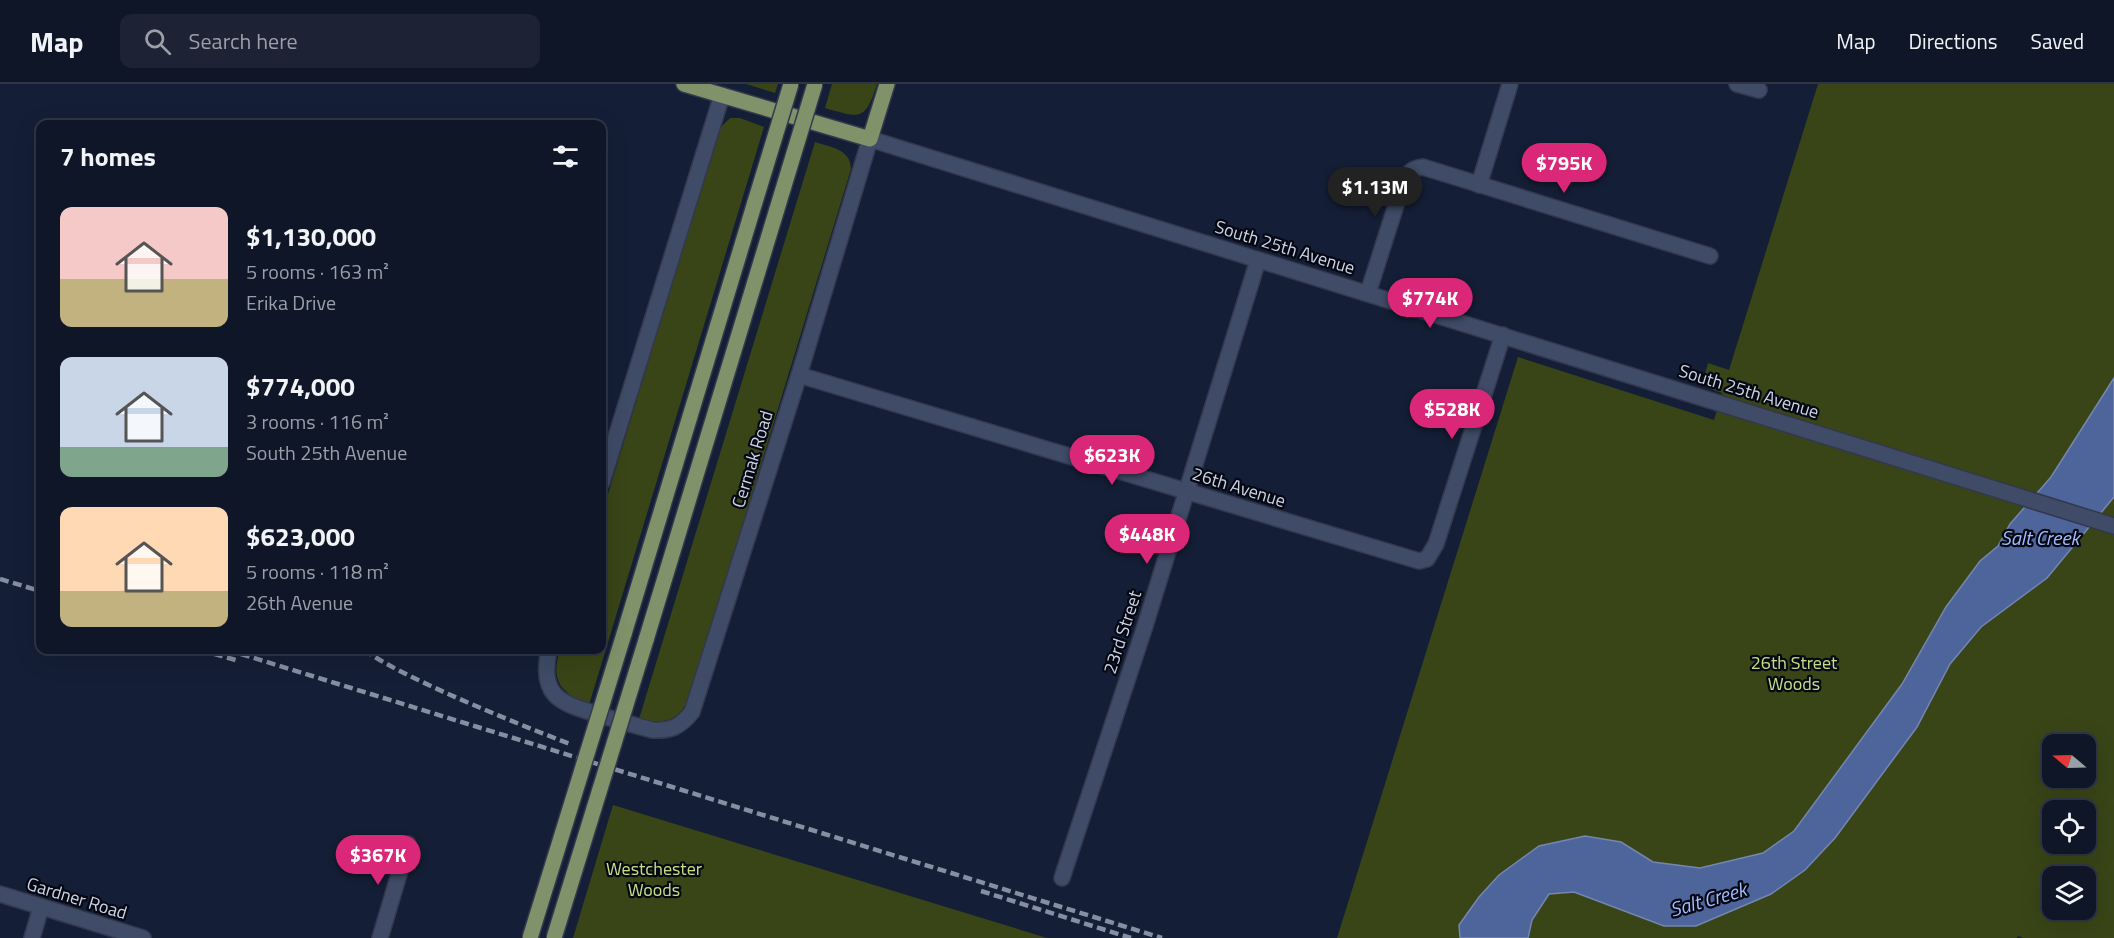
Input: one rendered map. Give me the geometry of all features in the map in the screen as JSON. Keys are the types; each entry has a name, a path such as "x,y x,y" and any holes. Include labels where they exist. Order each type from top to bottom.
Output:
{"main road":[{"name":"South 25th Avenue","path":"684,84 723,90 870,140"},
{"path":"531,938 791,84"},
{"path":"554,938 815,84"},
{"path":"870,140 887,84"}],"street":[{"path":"1479,184 1510,84"},
{"path":"1737,84 1759,90"},
{"path":"606,469 723,90"},
{"name":"South 25th Avenue","path":"870,140 2114,526"},
{"name":"Cermak Road","path":"549,654 546,677 554,694 567,706 652,730 666,731 677,728 692,712 698,701 870,140"},
{"path":"1368,293 1404,180 1408,173 1415,168 1422,167 1710,256"},
{"name":"23rd Street","path":"1062,878 1145,626 1257,260"},
{"name":"26th Avenue","path":"799,375 1419,561 1427,559 1436,544 1503,335"},
{"path":"380,938 408,844"},
{"name":"Gardner Road","path":"0,894 143,938"},
{"path":"32,938 41,907"}],"green space":[{"path":"746,84 778,84 775,93"},
{"path":"832,84 877,84 865,111 854,115 825,108"},
{"name":"26th Street Woods","path":"1818,84 2114,84 2114,938 2023,938 2019,936 2016,938 1337,938 1518,357 1714,420 1722,393 1706,387 1705,374 1708,363 1729,370"},
{"path":"730,118 740,118 764,127 606,649 606,501 719,129"},
{"path":"815,142 844,153 850,162 851,169 691,694 682,710 671,719 649,721 639,719"},
{"path":"559,654 604,654 589,705 571,696 560,685 556,670"},
{"name":"Westchester Woods","path":"613,805 1047,938 573,938"}],"water":[{"name":"Salt Creek","path":"2114,378 2114,497 2047,578 1981,627 1950,664 1917,727 1835,838 1805,870 1771,894 1696,926 1664,926 1574,892 1549,894 1532,920 1528,938 1460,938 1459,925 1479,897 1499,875 1539,846 1585,836 1621,842 1653,862 1700,868 1763,853 1794,831 1902,684 1946,607 1980,561 1998,546 2010,524 2051,477"}],"railway":[{"path":"0,579 36,590"},
{"path":"215,654 239,661"},
{"path":"241,654 1162,938"},
{"path":"371,654 446,693 570,744"},
{"path":"981,891 1131,938"}]}
